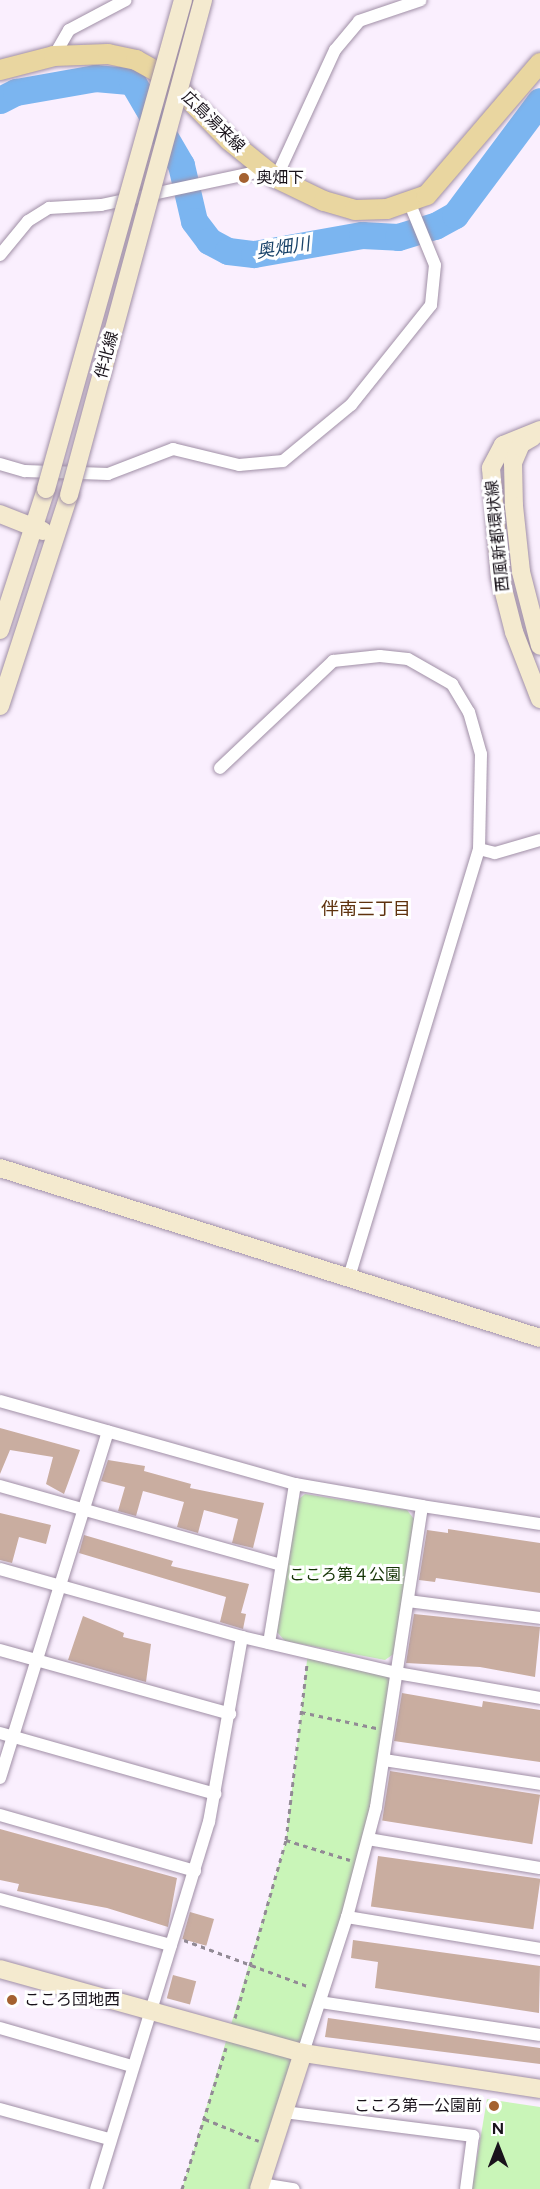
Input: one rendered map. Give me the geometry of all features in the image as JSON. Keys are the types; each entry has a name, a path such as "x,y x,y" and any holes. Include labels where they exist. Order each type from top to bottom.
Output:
{"main road":[{"name":"広島湯来線","path":"0,70 54,56 108,54 152,69 168,78 270,174 356,210 412,211"},
{"path":"412,211 447,174 540,63"}],"street":[{"path":"54,56 69,30 126,0"},
{"name":"伴北線","path":"0,630 46,489 183,0"},
{"name":"伴北線","path":"0,706 69,495 204,0"},
{"path":"0,255 28,221 49,208 101,205 270,174 335,50 359,21 422,0"},
{"path":"0,464 25,471 108,474 173,449 239,465 283,461 351,405 430,305 435,265 412,211"},
{"name":"西風新都環状線","path":"540,432 521,444 513,463 521,572 540,646"},
{"name":"西風新都環状線","path":"540,432 503,445 491,468 500,577 514,632 540,699"},
{"path":"0,514 56,536"},
{"path":"220,768 333,661 408,659 452,684 469,712 481,754 479,849 349,1278"},
{"path":"479,849 495,853 540,840"},
{"path":"0,1168 540,1338"},
{"path":"0,1401 295,1484 540,1524"},
{"path":"0,1778 108,1431"},
{"path":"269,1643 295,1484"},
{"path":"0,1486 281,1565"},
{"path":"294,2189 260,2186 347,1917 368,1839 389,1731 422,1506"},
{"path":"0,1569 242,1637 397,1673 540,1698"},
{"path":"408,1601 540,1618"},
{"path":"96,2189 109,2139 195,1871 216,1794 242,1637"},
{"path":"0,1650 230,1714"},
{"path":"0,1733 216,1794"},
{"path":"384,1760 540,1784"},
{"path":"0,1815 195,1871"},
{"path":"368,1839 540,1868"},
{"path":"0,1899 172,1941"},
{"path":"347,1917 540,1949"},
{"path":"0,1969 230,2035 303,2053 540,2089"},
{"path":"322,1997 540,2035"},
{"path":"0,2028 132,2066"},
{"path":"0,2109 109,2139"},
{"path":"284,2112 473,2136 465,2189"}],"path":[{"path":"182,2189 252,1967 286,1840 308,1652"},
{"path":"301,1712 389,1731"},
{"path":"286,1840 362,1864"},
{"path":"172,1941 252,1967 322,1997"},
{"path":"205,2119 273,2146"}],"green space":[{"name":"こころ第４公園","path":"305,1494 407,1510 414,1519 395,1653 385,1660 285,1641 277,1632 295,1502"},
{"path":"308,1652 397,1673 362,1864 259,2189 182,2189 286,1840"},
{"path":"487,2099 540,2107 540,2189 472,2189"}],"building":[{"path":"0,1428 80,1450 64,1494 46,1484 53,1457 10,1450 0,1474"},
{"path":"108,1460 145,1466 144,1471 191,1484 190,1488 264,1503 253,1548 232,1543 238,1519 204,1510 198,1533 177,1527 184,1502 143,1491 136,1516 118,1511 125,1487 101,1481"},
{"path":"0,1513 51,1525 46,1544 19,1537 12,1563 0,1560"},
{"path":"448,1529 540,1543 540,1593 436,1578 435,1582 419,1580 427,1530 448,1533"},
{"path":"84,1535 173,1561 171,1566 249,1584 241,1613 246,1614 243,1629 220,1622 226,1597 79,1553"},
{"path":"414,1614 540,1627 535,1677 480,1667 406,1663"},
{"path":"83,1616 124,1633 123,1637 151,1644 146,1682 68,1660"},
{"path":"402,1693 482,1707 483,1701 540,1710 540,1762 394,1741"},
{"path":"390,1771 540,1795 532,1844 382,1820"},
{"path":"0,1829 177,1878 168,1927 107,1908 17,1891 19,1884 0,1880"},
{"path":"378,1856 540,1879 533,1929 371,1907"},
{"path":"190,1912 214,1919 206,1946 182,1939"},
{"path":"353,1940 540,1966 539,2013 375,1988 378,1962 351,1958"},
{"path":"173,1975 196,1981 190,2004 167,1998"},
{"path":"328,2018 540,2048 540,2064 325,2037"}],"waterway":[{"name":"奥畑川","path":"0,100 16,92 95,78 132,81 181,165 194,221 209,241 228,251 254,254 362,235 398,237 435,226 455,215 540,101"}],"place":[{"name":"奥畑下","path":"244,178"},
{"name":"こころ団地西","path":"12,2000"},
{"name":"こころ第一公園前","path":"494,2106"}],"district":[{"name":"伴南三丁目","path":"366,909"}]}
